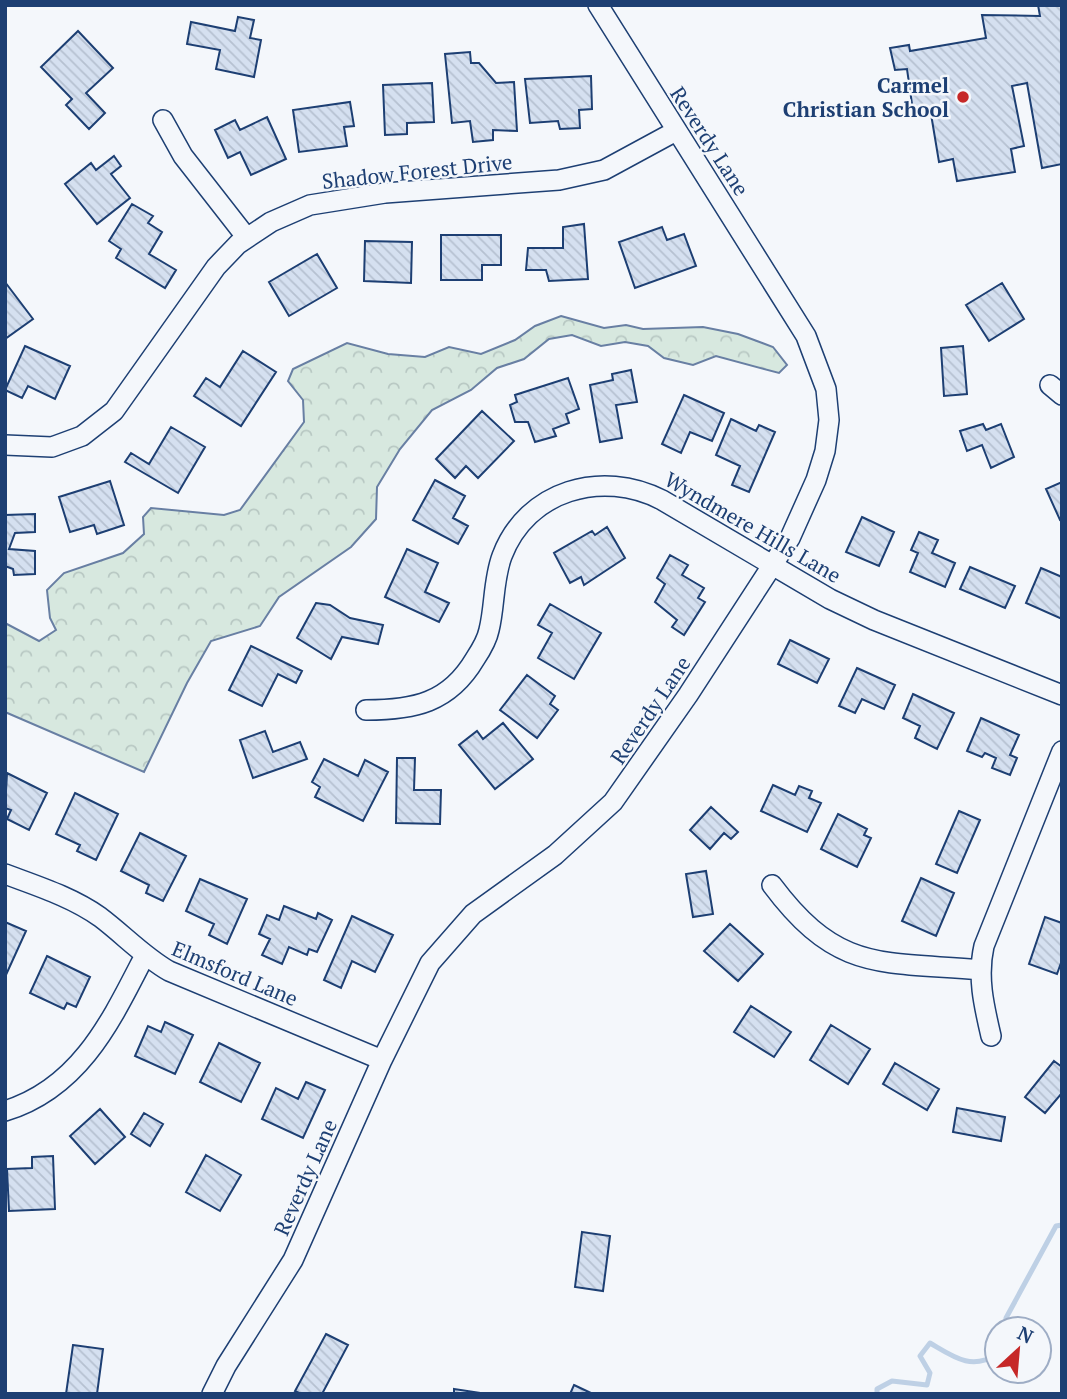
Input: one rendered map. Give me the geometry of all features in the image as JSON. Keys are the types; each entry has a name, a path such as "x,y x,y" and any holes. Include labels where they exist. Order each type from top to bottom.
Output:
{"street":[{"name":"Reverdy Lane","path":"212,1394 226,1366 293,1260 420,980 444,944 473,914 555,855 612,802 774,565 810,498 825,451 829,420 826,389 806,336 598,5"},
{"path":"163,120 183,156 247,239"},
{"name":"Shadow Forest Drive","path":"5,445 52,447 82,436 114,411 216,267 271,222 310,205 385,193 559,180 604,170 677,131"},
{"name":"Wyndmere Hills Lane","path":"366,710 408,707 452,690 472,664 489,632 496,577 511,537 540,506 573,489 616,485 648,493 830,599 874,620 1062,695"},
{"path":"991,1036 981,970 984,946 1062,751"},
{"name":"Elmsford Lane","path":"5,874 91,912 144,957 169,971 382,1060"},
{"path":"772,885 792,911 817,936 853,956 892,963 981,970"},
{"path":"5,1111 29,1104 67,1077 94,1047 115,1017 144,957"}],"green space":[{"path":"561,316 604,328 626,325 643,329 703,327 738,334 773,347 787,365 779,373 716,356 693,365 664,358 648,346 625,342 601,346 572,335 549,339 524,359 497,368 471,390 432,410 400,449 377,487 376,519 351,547 279,597 260,626 211,641 187,683 144,772 5,712 5,623 39,641 56,630 50,618 47,590 64,573 123,553 144,534 143,517 151,508 224,515 240,510 304,422 303,400 288,381 293,369 347,343 388,354 425,357 449,347 481,354 515,340 535,326"}],"building":[{"name":"Carmel Christian School","path":"1038,5 1062,5 1062,164 1042,168 1027,83 1012,86 1024,146 1011,149 1015,172 957,181 953,159 939,162 930,108 913,111 907,69 895,70 890,48 909,45 910,51 986,38 982,15 1040,16"},
{"path":"238,17 254,20 250,38 261,40 254,77 216,69 220,50 187,44 191,22 235,31"},
{"path":"78,31 113,68 86,93 105,113 89,129 66,105 72,99 41,67"},
{"path":"470,52 471,63 479,63 496,83 514,82 517,131 493,130 493,140 473,142 470,121 452,123 445,54"},
{"path":"591,76 592,109 579,110 580,128 560,129 558,121 530,123 525,79"},
{"path":"432,83 434,122 407,123 407,134 385,135 383,85"},
{"path":"350,102 354,126 344,127 347,146 299,152 293,110"},
{"path":"267,117 286,159 251,175 240,152 228,158 215,130 235,120 240,130"},
{"path":"114,156 121,166 111,174 130,198 97,224 65,184 91,163 96,170"},
{"path":"132,204 153,216 148,223 162,232 149,254 176,270 165,288 116,258 121,249 109,241"},
{"path":"584,224 588,279 549,281 546,270 526,270 528,248 563,248 563,227"},
{"path":"662,227 667,240 684,234 696,266 635,288 619,242"},
{"path":"441,235 501,235 501,265 482,265 482,280 441,280"},
{"path":"365,241 412,242 411,283 364,281"},
{"path":"317,254 337,288 289,316 269,282"},
{"path":"5,282 33,319 5,339"},
{"path":"1002,283 1024,319 989,341 966,305"},
{"path":"25,346 70,366 55,399 28,386 22,398 5,390"},
{"path":"963,346 967,394 944,396 941,348"},
{"path":"243,351 276,372 241,426 194,396 206,378 220,387"},
{"path":"631,370 637,402 616,405 622,438 600,442 590,385 613,380 612,374"},
{"path":"568,378 579,409 566,414 569,423 553,429 556,436 535,442 528,422 515,422 510,405 517,402 515,395"},
{"path":"684,395 724,413 712,441 690,432 681,453 662,444"},
{"path":"482,411 514,441 478,478 466,466 455,478 436,459"},
{"path":"731,419 756,431 759,425 775,432 749,492 732,485 740,466 716,455"},
{"path":"983,424 986,430 1001,424 1014,457 991,468 982,445 967,451 960,431"},
{"path":"171,427 205,447 178,493 125,462 131,453 149,464"},
{"path":"435,480 465,496 453,518 468,526 458,544 413,520"},
{"path":"110,481 124,525 97,534 94,525 70,532 59,497"},
{"path":"1062,482 1062,519 1060,520 1046,489"},
{"path":"35,514 35,532 15,533 9,549 35,551 35,574 14,575 13,569 5,566 5,515"},
{"path":"862,517 894,532 879,566 846,552"},
{"path":"607,527 625,558 584,585 581,577 570,583 554,553 592,531 595,535"},
{"path":"919,532 938,540 932,553 955,563 945,587 910,572 918,553 911,550"},
{"path":"407,549 438,563 425,592 449,603 439,622 385,597"},
{"path":"670,555 688,565 682,575 704,588 698,598 705,602 684,635 672,627 677,620 655,602 665,584 657,578"},
{"path":"970,567 1015,586 1005,608 960,589"},
{"path":"1041,568 1062,577 1062,619 1026,603"},
{"path":"316,603 330,605 350,618 383,625 378,644 342,637 331,659 297,638"},
{"path":"550,604 601,633 574,679 538,658 552,633 538,625"},
{"path":"790,640 829,659 817,683 778,664"},
{"path":"251,646 302,671 296,683 278,674 262,706 229,690"},
{"path":"857,668 895,685 884,709 862,699 855,713 839,706"},
{"path":"527,675 555,696 550,704 558,710 537,738 500,710"},
{"path":"913,694 954,713 937,749 915,738 920,726 903,718"},
{"path":"981,718 1019,735 1010,755 1017,758 1010,775 992,768 996,758 985,753 982,757 967,751"},
{"path":"503,723 533,759 495,789 459,745 477,731 483,739"},
{"path":"265,731 273,752 300,742 307,759 253,778 240,740"},
{"path":"397,758 415,758 414,790 441,790 440,824 396,823"},
{"path":"324,759 358,776 365,760 388,772 363,821 315,797 320,787 312,782"},
{"path":"7,773 47,793 29,830 7,819 11,810 5,808"},
{"path":"773,785 795,795 799,786 812,791 809,798 821,803 807,832 761,811"},
{"path":"75,793 118,814 96,860 77,851 80,845 56,834"},
{"path":"711,807 738,832 731,839 724,833 710,849 690,830"},
{"path":"959,811 980,820 957,873 936,864"},
{"path":"838,814 867,829 864,835 871,838 857,867 821,849"},
{"path":"140,833 186,856 163,901 146,893 149,885 121,871"},
{"path":"706,871 713,914 693,917 686,874"},
{"path":"921,878 954,893 936,936 902,921"},
{"path":"200,879 247,899 227,944 209,935 214,924 186,911"},
{"path":"284,906 316,919 318,913 332,920 317,952 309,949 307,955 289,947 282,964 262,955 270,939 259,934 267,915 279,920"},
{"path":"352,916 393,935 375,972 352,961 341,988 324,980"},
{"path":"1045,917 1062,923 1062,960 1057,974 1029,964"},
{"path":"5,922 26,931 5,977"},
{"path":"730,924 763,954 738,981 704,951"},
{"path":"47,956 90,977 76,1007 67,1003 64,1009 30,993"},
{"path":"751,1006 791,1032 774,1057 734,1032"},
{"path":"165,1022 193,1035 175,1074 135,1056 148,1026 161,1032"},
{"path":"831,1025 870,1049 848,1084 810,1060"},
{"path":"219,1043 260,1063 241,1102 200,1082"},
{"path":"1054,1061 1062,1067 1062,1093 1045,1113 1025,1097"},
{"path":"895,1063 939,1089 927,1110 883,1084"},
{"path":"306,1082 325,1090 303,1138 262,1119 276,1088 298,1099"},
{"path":"957,1108 1005,1117 1001,1141 953,1132"},
{"path":"100,1109 125,1137 95,1164 70,1136"},
{"path":"144,1113 163,1124 150,1146 131,1134"},
{"path":"206,1155 241,1175 220,1211 186,1192"},
{"path":"53,1156 55,1209 9,1211 7,1169 32,1168 32,1157"},
{"path":"582,1232 610,1236 603,1291 575,1287"},
{"path":"326,1334 348,1345 322,1394 301,1394 295,1391"},
{"path":"73,1345 103,1349 97,1394 66,1394"},
{"path":"574,1385 593,1394 570,1394"},
{"path":"454,1389 487,1394 454,1394"}],"waterway":[{"path":"1008,1315 1056,1226 1062,1225"},
{"path":"877,1394 877,1389 892,1381 927,1385 930,1373 920,1356 930,1343 962,1360 983,1360"}],"place":[{"name":"Carmel Christian School","path":"963,97"}]}
